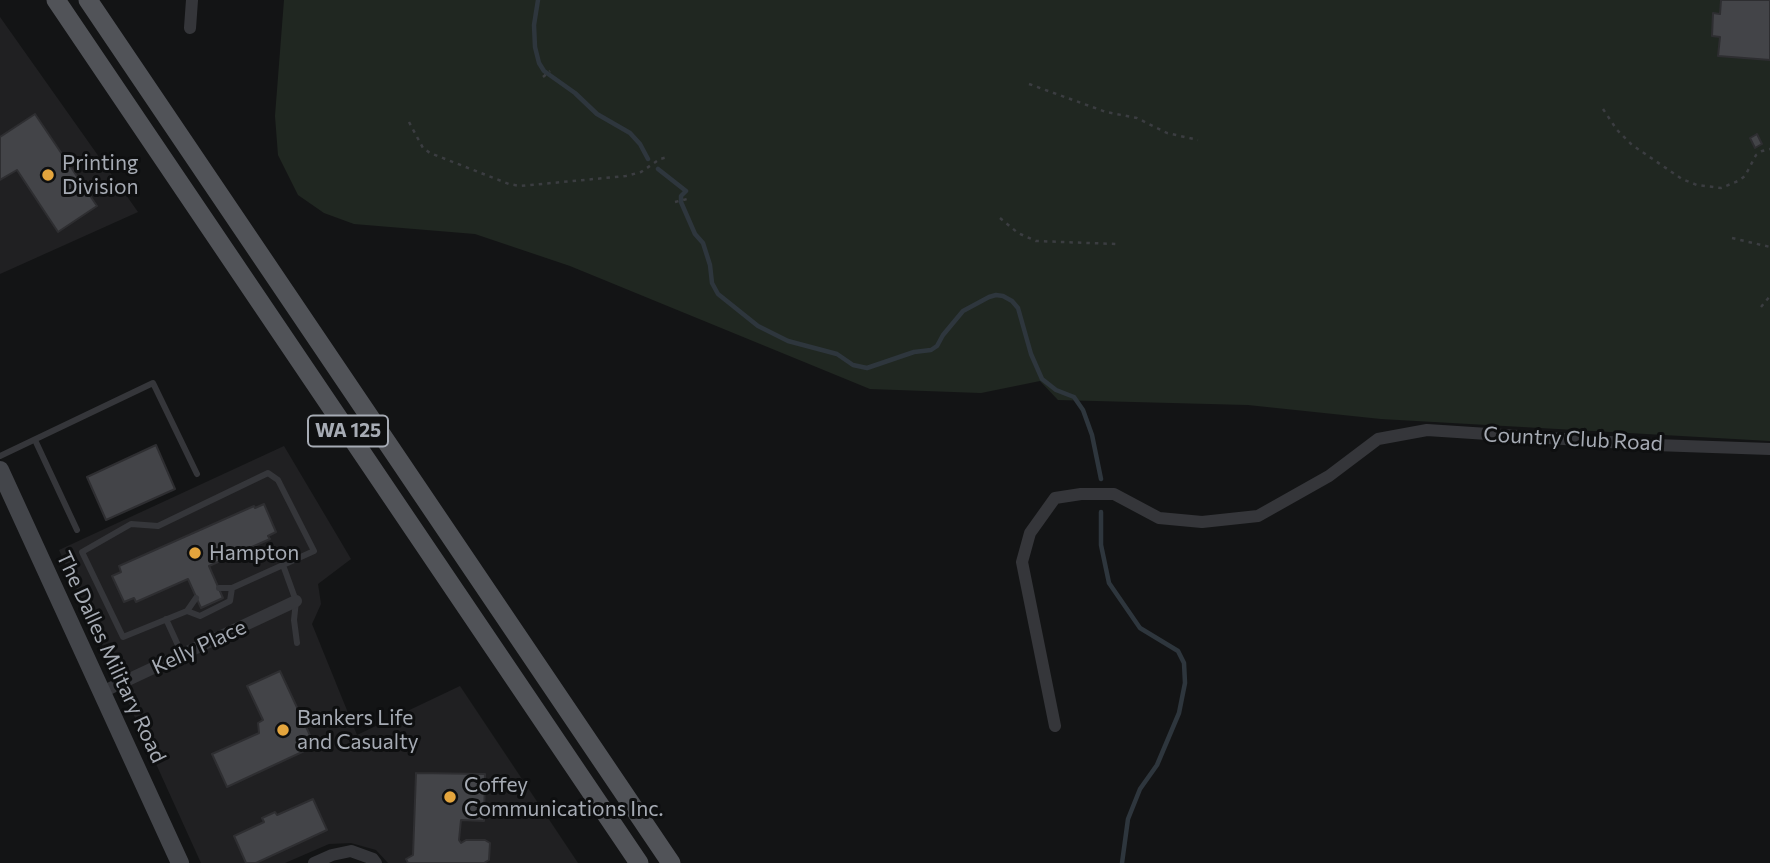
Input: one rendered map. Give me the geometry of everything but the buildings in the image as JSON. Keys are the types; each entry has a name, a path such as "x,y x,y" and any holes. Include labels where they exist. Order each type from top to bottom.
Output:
{"main road":[{"name":"WA 125","path":"56,0 639,863"},
{"name":"WA 125","path":"88,0 671,863"},
{"name":"The Dalles Military Road","path":"0,470 180,863"}],"street":[{"path":"190,28 192,0"},
{"name":"Country Club Road","path":"1055,726 1022,562 1030,533 1055,498 1081,494 1114,495 1159,518 1202,522 1258,516 1329,476 1378,439 1427,430 1655,445 1770,449"},
{"name":"Kelly Place","path":"102,692 296,601"},
{"path":"314,863 332,855 352,852 373,859 376,863"}],"lane":[{"path":"0,456 153,383 197,474"},
{"path":"35,440 77,530"},
{"path":"196,598 187,611 123,637 82,552 131,524 158,526 268,473 278,480 314,551 232,588 219,588"},
{"path":"283,565 296,601 294,620 297,643"},
{"path":"187,611 200,616 230,601 232,588"},
{"path":"166,619 182,654"}],"path":[{"path":"543,77 550,72"},
{"path":"1029,84 1107,112 1137,118 1174,135 1198,140"},
{"path":"1603,109 1632,145 1682,179 1697,185 1721,188 1738,181 1745,176 1756,155 1762,150 1770,149"},
{"path":"409,122 423,148 430,153 520,186 626,176 641,173 660,159 668,157"},
{"path":"675,202 687,199"},
{"path":"1000,218 1018,233 1036,241 1116,244"},
{"path":"1732,238 1770,247"},
{"path":"1761,307 1770,296"}],"shaded area":[{"path":"284,0 1770,0 1770,441 1381,419 1248,405 1058,400 1040,381 981,393 870,389 570,266 475,234 354,224 324,213 298,195 278,155 275,116"},
{"path":"0,17 138,212 0,274"},
{"path":"284,446 351,559 318,584 321,604 312,624 357,735 460,686 578,863 388,863 376,850 351,843 329,844 285,863 201,863 59,550"}],"waterway":[{"path":"538,0 534,25 535,47 544,71 575,93 597,114 630,133 648,159"},
{"path":"658,169 686,191 681,196 681,202 695,234 703,243 712,283 718,294 758,326 788,341 837,354 853,365 867,368 914,352 931,350 937,346 963,311 989,297 1003,296 1012,301 1018,308 1031,354 1042,379 1056,390 1074,397 1083,410 1092,435 1101,479"},
{"path":"1101,512 1101,545 1109,583 1140,628 1178,651 1184,663 1185,683 1179,713 1157,765 1140,789 1128,819 1122,863"}],"place":[{"name":"Printing Division","path":"48,175"},
{"name":"Hampton","path":"195,553"},
{"name":"Bankers Life and Casualty","path":"283,730"},
{"name":"Coffey Communications Inc.","path":"450,797"}]}
